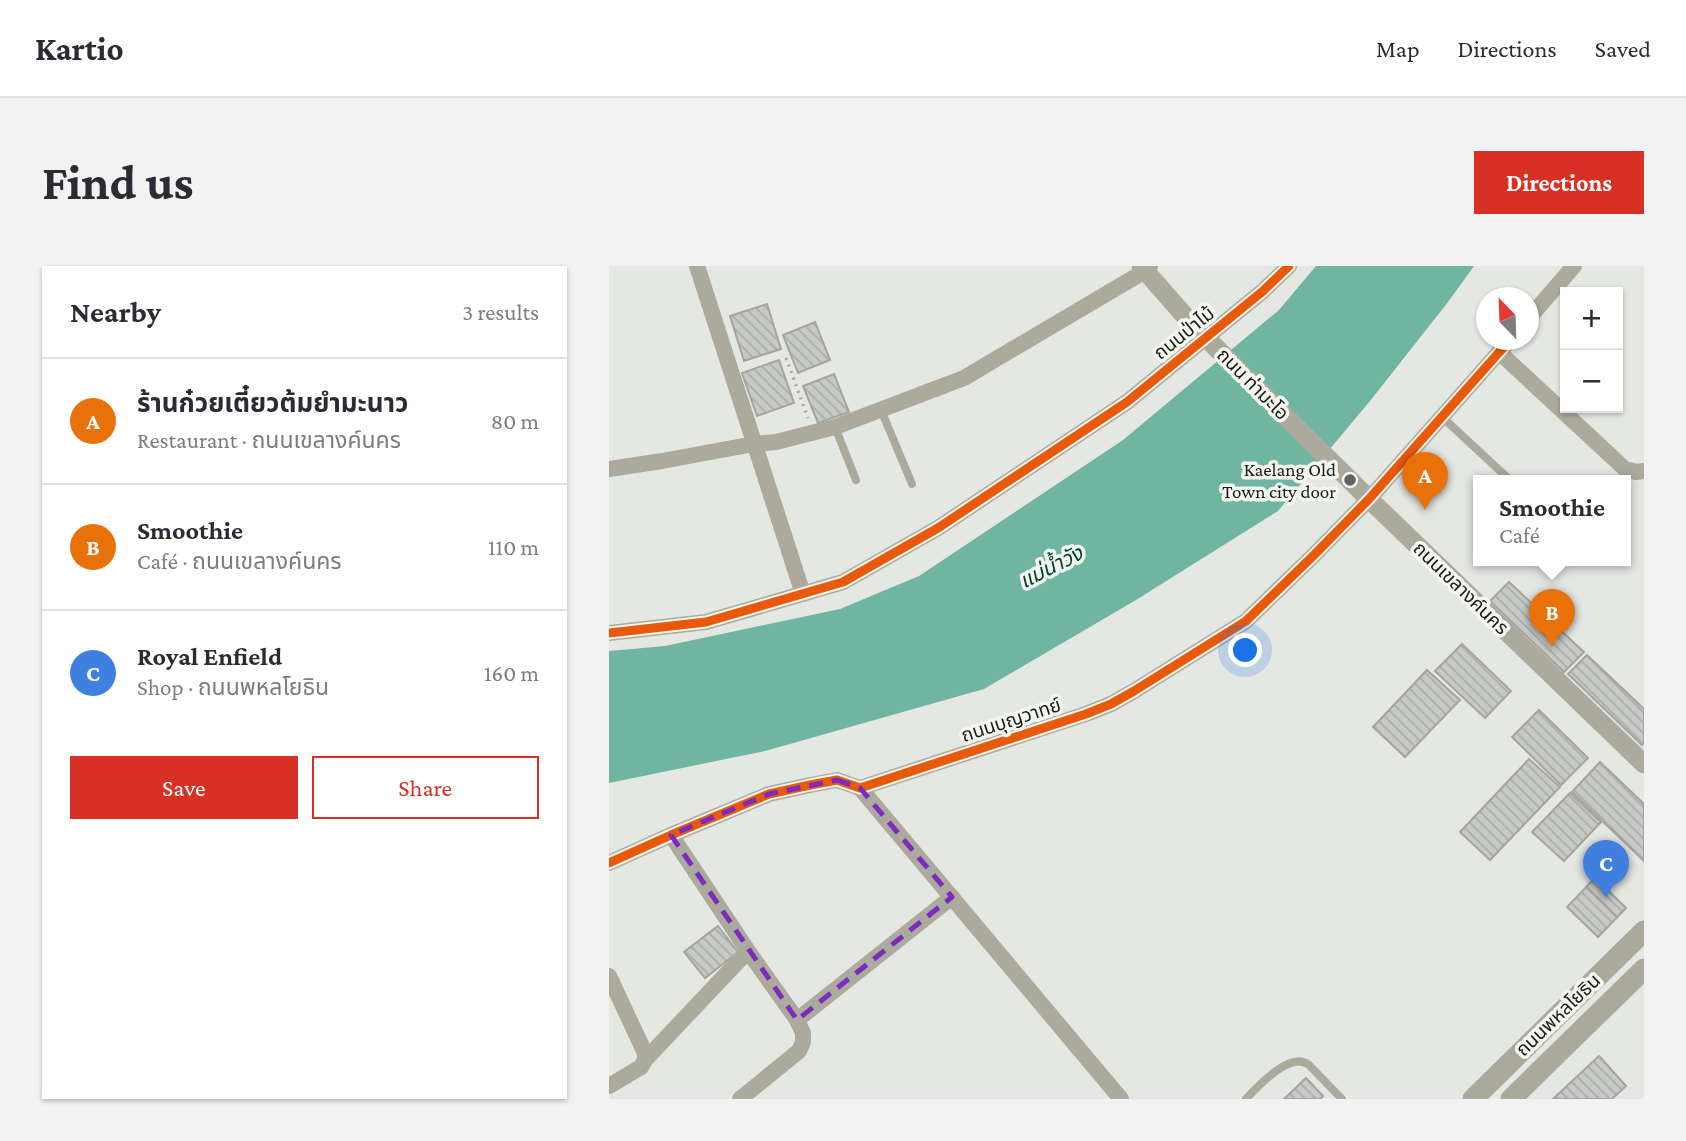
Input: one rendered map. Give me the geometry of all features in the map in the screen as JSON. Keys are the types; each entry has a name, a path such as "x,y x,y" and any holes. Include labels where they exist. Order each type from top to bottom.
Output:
{"main road":[{"name":"ถนนพหลโยธิน","path":"1473,1099 1644,931"},
{"name":"ถนนพหลโยธิน","path":"1511,1099 1644,969"}],"street":[{"path":"697,266 803,594"},
{"name":"ถนนป่าไม้","path":"609,633 706,622 843,582 938,528 1128,402 1263,291 1289,266"},
{"path":"1539,306 1574,266"},
{"path":"609,469 776,442 835,428 964,379 1145,268"},
{"name":"ถนน ท่ามะโอ","path":"1145,268 1191,323 1369,499"},
{"name":"ถนนบุญวาทย์","path":"609,863 769,794 837,780 860,788 1086,715 1134,691 1246,621 1369,499 1500,350"},
{"path":"1508,350 1625,468 1636,472 1644,471"},
{"name":"ถนนเขลางค์นคร","path":"1369,499 1644,764"},
{"path":"860,788 1121,1099"},
{"path":"671,835 797,1020 803,1034 799,1052 740,1099"},
{"path":"797,1020 952,897"},
{"path":"609,1086 641,1067 748,951"},
{"path":"609,976 645,1053 645,1060"},
{"path":"1564,1010 1583,1029"}],"lane":[{"path":"881,410 912,484"},
{"path":"1441,416 1505,475"},
{"path":"835,428 856,480"},
{"path":"1246,1099 1273,1073 1297,1061 1305,1061 1342,1099"}],"path":[{"path":"786,358 813,433"}],"highlighted area":[{"path":"837,780 860,788 952,897 797,1020 671,835 769,794"}],"water":[{"name":"แม่น้ำวัง","path":"1316,266 1474,266 1370,401 1278,511 1136,600 984,689 765,751 609,783 609,651 665,646 840,609 919,576 1123,440 1279,310"}],"building":[{"path":"767,304 781,349 744,361 730,316"},
{"path":"815,322 830,360 798,373 783,335"},
{"path":"779,360 794,403 757,416 742,373"},
{"path":"834,374 849,412 818,423 803,386"},
{"path":"1509,582 1584,652 1564,672 1490,601"},
{"path":"1462,644 1511,691 1485,718 1435,671"},
{"path":"1587,655 1644,709 1642,745 1568,674"},
{"path":"1427,670 1460,700 1405,757 1373,727"},
{"path":"1539,710 1588,758 1561,785 1512,737"},
{"path":"1529,759 1560,787 1490,860 1460,832"},
{"path":"1600,762 1644,804 1644,861 1572,792"},
{"path":"1570,793 1601,822 1564,861 1532,832"},
{"path":"1595,878 1626,908 1598,937 1567,907"},
{"path":"1595,878 1626,908 1617,917 1586,887"},
{"path":"718,926 738,952 705,978 684,952"},
{"path":"1599,1056 1626,1086 1612,1099 1553,1099"},
{"path":"1306,1078 1323,1096 1320,1099 1284,1099"}],"cycle path":[{"path":"609,633 706,622 843,582 938,528 1127,402 1263,291 1289,266"},
{"path":"609,863 769,794 837,780 860,788 1086,714 1134,691 1246,621 1369,499 1501,350"}],"place":[{"name":"Kaelang Old Town city door","path":"1350,480"},
{"name":"ร้านก๋วยเตี๋ยวต้มยำมะนาว","path":"1425,510"},
{"name":"Smoothie","path":"1552,647"},
{"name":"Royal Enfield","path":"1606,898"}]}
